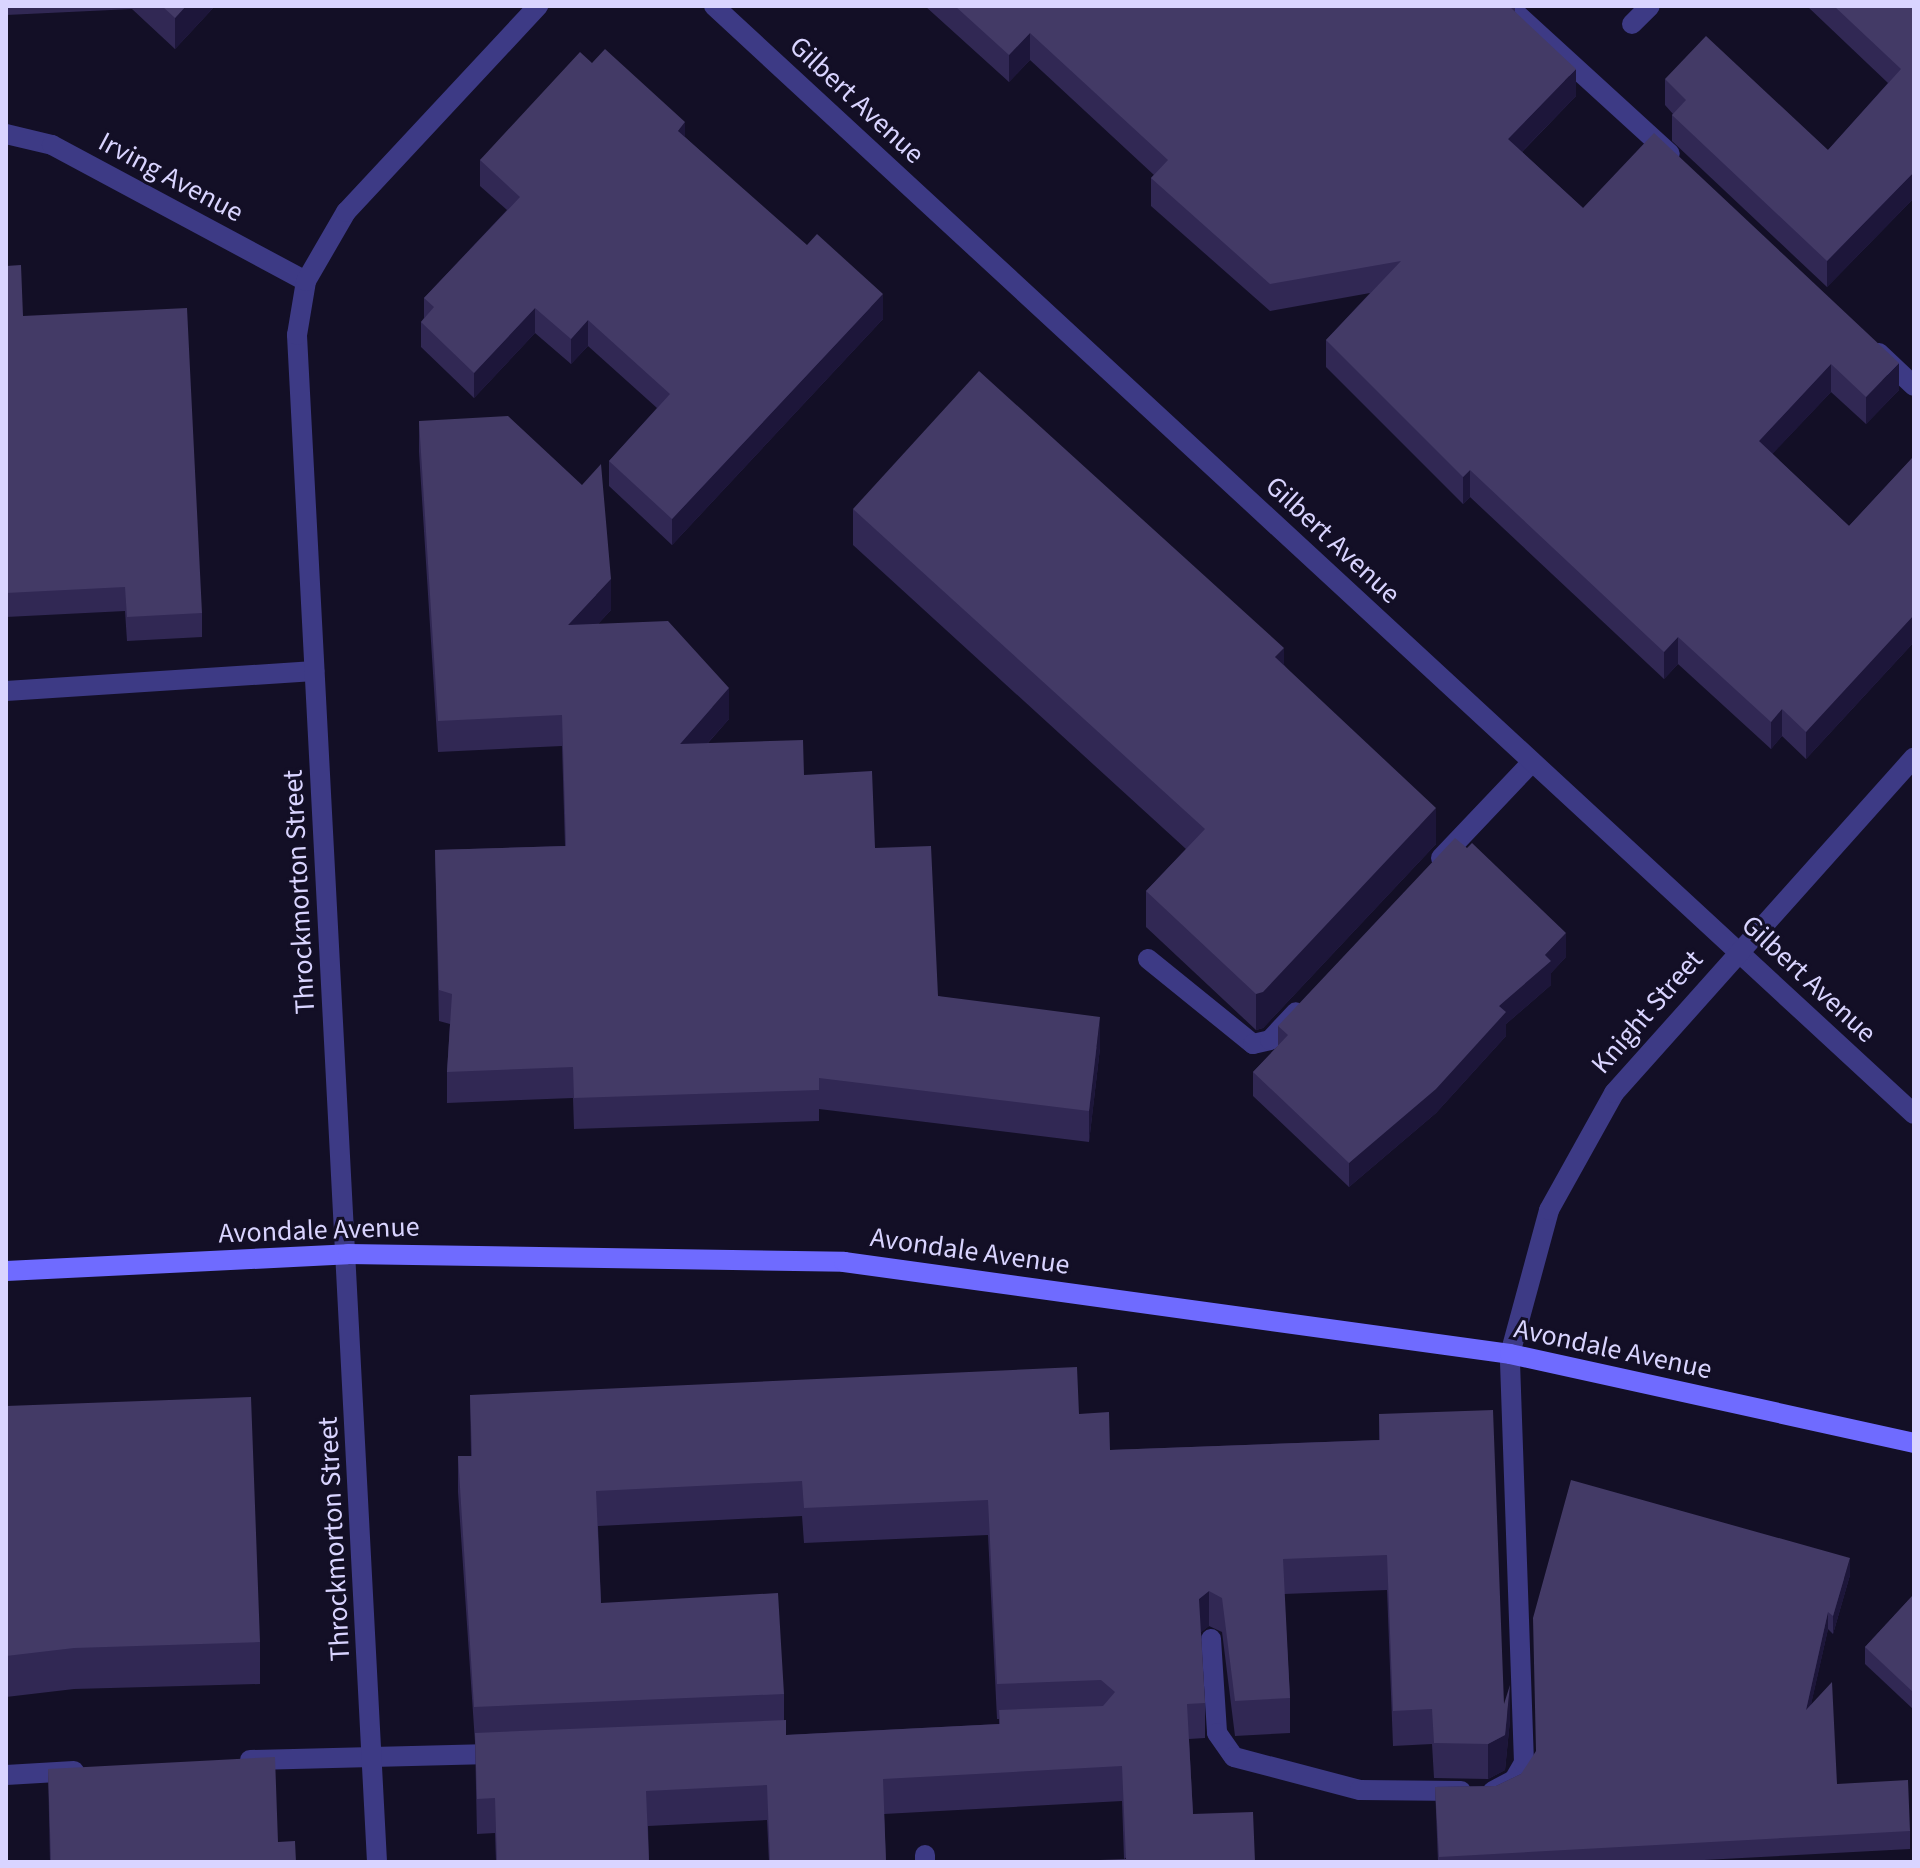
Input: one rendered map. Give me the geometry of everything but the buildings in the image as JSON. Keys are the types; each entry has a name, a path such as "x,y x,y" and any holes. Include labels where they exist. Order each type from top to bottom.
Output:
{"main road":[{"name":"Avondale Avenue","path":"6,1271 348,1254 844,1262 1510,1354 1914,1443"}],"street":[{"name":"Throckmorton Street","path":"377,1862 348,1254 298,380 306,281 346,212 538,6"},
{"name":"Gilbert Avenue","path":"714,6 1914,1114"},
{"path":"1508,6 1691,174"},
{"path":"1632,24 1650,6"},
{"name":"Irving Avenue","path":"6,134 52,145 306,281"},
{"path":"1858,333 1914,386"},
{"path":"6,691 314,671"},
{"name":"Knight Street","path":"1211,1639 1217,1733 1234,1757 1360,1790 1491,1792 1514,1780 1524,1763 1510,1354 1549,1210 1576,1153 1614,1093 1737,950 1914,758"},
{"path":"1423,878 1532,762"},
{"path":"1148,959 1253,1044 1270,1040 1313,993"},
{"path":"227,1762 372,1755 527,1753"},
{"path":"6,1775 101,1769"}]}
